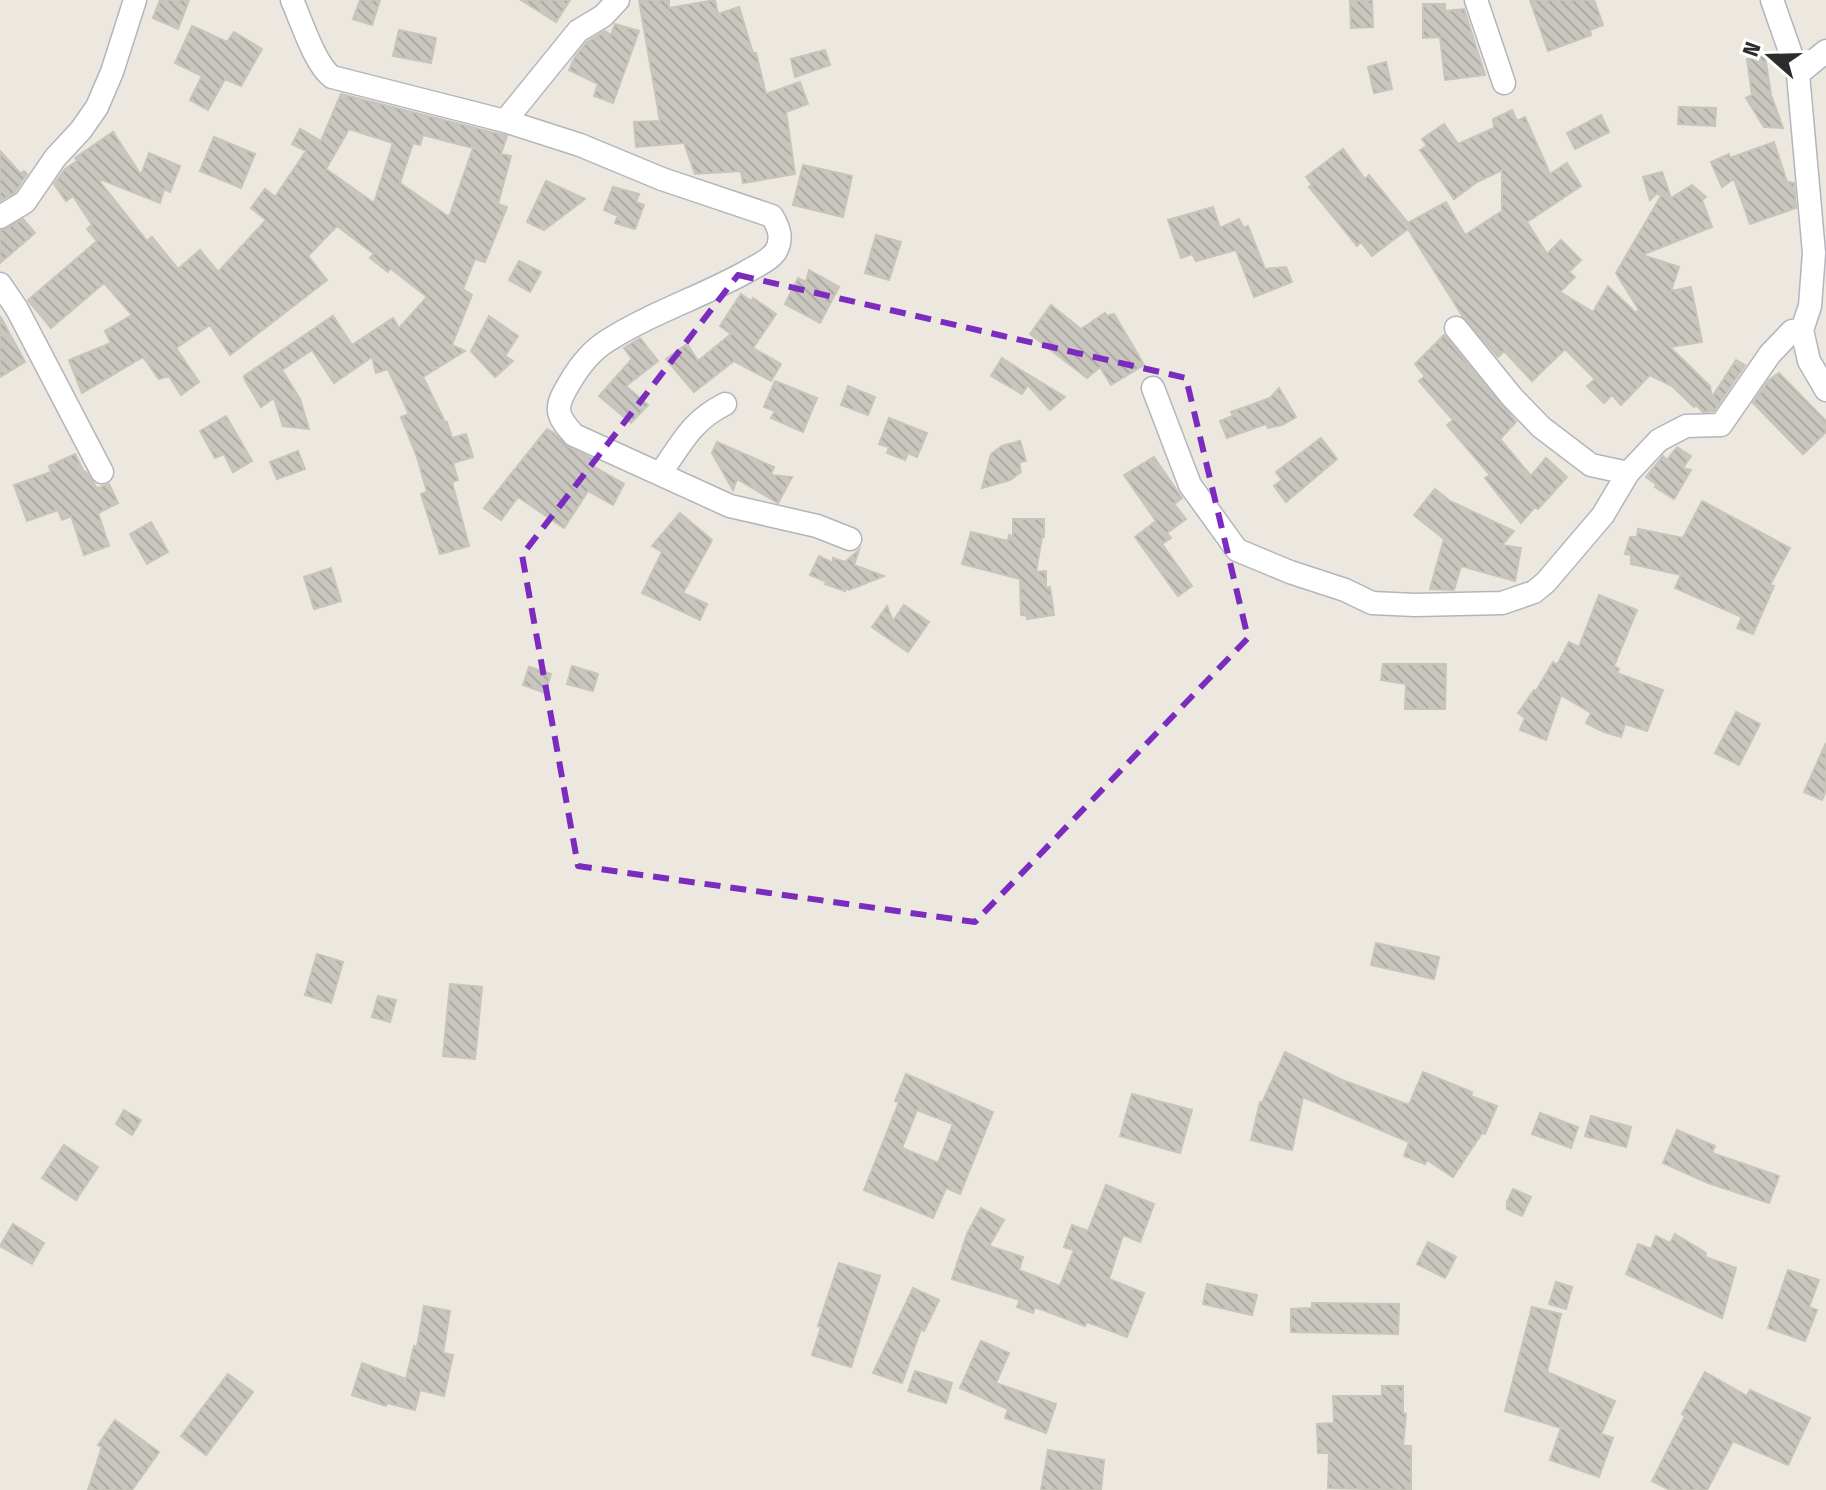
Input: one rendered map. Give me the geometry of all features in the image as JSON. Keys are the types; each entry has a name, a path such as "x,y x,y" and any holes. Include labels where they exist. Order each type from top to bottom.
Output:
{"street":[{"path":"0,217 25,202 55,158 97,107 112,72 135,0"},
{"path":"292,0 326,73 332,77 505,121 580,145 662,179 772,216 779,228 780,239 768,260 711,292 607,341 579,367 560,398 558,412 562,422 574,435 730,506 817,526 850,539"},
{"path":"505,121 578,31 603,16 618,0"},
{"path":"1476,0 1504,83"},
{"path":"1772,0 1798,74 1814,253 1810,306 1802,330 1809,361 1826,390"},
{"path":"1798,74 1826,51"},
{"path":"0,284 17,309 102,472"},
{"path":"1456,328 1512,397 1541,427 1591,465 1628,473"},
{"path":"1153,388 1190,485 1237,550 1372,603 1502,603 1534,592 1546,582 1603,515 1628,473 1659,440 1686,426 1721,425 1770,354 1792,331 1802,330"},
{"path":"660,474 693,424 725,404"}],"highlighted area":[{"path":"738,275 1186,378 1248,638 975,922 578,866 522,555"}],"building":[{"path":"160,0 189,0 178,29 153,18"},
{"path":"360,0 380,0 372,25 353,19"},
{"path":"521,0 570,0 556,22"},
{"path":"639,0 669,0 669,8 715,0 718,14 739,7 753,53 756,53 766,94 800,82 808,104 786,112 795,174 743,183 741,171 695,174 684,143 636,147 634,122 660,121"},
{"path":"1372,0 1373,27 1351,28 1350,1"},
{"path":"1530,0 1594,0 1603,25 1590,30 1591,35 1548,51"},
{"path":"1423,4 1445,4 1445,11 1464,9 1485,75 1445,80 1440,37 1423,38"},
{"path":"615,24 639,31 613,103 594,96 598,84 569,70 587,42 605,31 611,35"},
{"path":"192,26 227,42 234,32 262,49 241,86 225,79 208,110 190,100 202,76 175,63"},
{"path":"399,30 436,38 431,63 393,56"},
{"path":"825,50 830,65 795,77 791,59"},
{"path":"1765,56 1771,95 1783,128 1764,127 1746,98 1752,95 1747,59"},
{"path":"1386,62 1392,89 1374,93 1368,67"},
{"path":"341,94 507,136 501,154 511,156 498,204 507,207 485,262 475,259 463,289 472,295 452,345 465,351 423,377 452,438 466,434 473,457 453,463 458,480 452,482 469,546 440,554 421,494 427,492 401,417 409,414 388,369 376,373 372,357 334,383 312,350 282,370 300,399 309,429 283,426 274,398 261,407 245,380 244,376 333,316 352,345 393,318 399,328 427,297 390,268 388,272 370,258 374,254 337,226 308,256 327,280 230,355 210,325 176,348 199,382 181,395 169,376 159,379 143,357 82,393 69,360 111,343 105,331 132,315 104,283 51,328 28,300 97,241 87,229 92,225 73,196 66,201 54,184 65,169 77,161 75,158 113,132 141,175 149,153 180,166 170,192 164,189 160,203 97,178 147,241 152,237 178,269 200,250 218,272 266,220 251,208 265,189 275,197 306,151 292,144 300,129 321,141","holes":["349,129 393,143 374,203 326,169","423,135 473,148 449,217 400,183 413,143 420,145"]},
{"path":"1679,107 1716,108 1715,126 1678,124"},
{"path":"1512,110 1517,121 1525,117 1550,174 1567,163 1581,186 1527,222 1547,254 1561,240 1581,260 1569,272 1575,277 1560,292 1593,312 1608,286 1636,313 1639,310 1616,273 1661,196 1657,193 1650,200 1643,177 1662,172 1671,198 1692,185 1706,197 1702,200 1712,227 1642,255 1679,267 1671,291 1691,287 1702,342 1670,347 1710,386 1712,397 1736,360 1745,365 1714,411 1703,412 1696,405 1694,407 1672,386 1650,375 1621,405 1612,395 1604,403 1587,386 1595,379 1565,349 1532,381 1504,351 1498,357 1463,317 1408,229 1372,256 1361,242 1357,246 1309,187 1312,185 1306,177 1343,149 1365,179 1369,175 1408,223 1446,202 1465,235 1502,211 1502,170 1477,182 1454,199 1420,150 1427,146 1422,139 1444,124 1458,144 1494,128 1493,119"},
{"path":"1601,115 1609,132 1575,149 1567,133"},
{"path":"214,137 255,154 241,188 200,171"},
{"path":"1774,142 1787,182 1794,183 1796,208 1750,224 1734,179 1722,187 1711,162"},
{"path":"0,151 21,174 24,171 27,174 15,192 0,201"},
{"path":"803,165 852,176 843,217 793,205"},
{"path":"546,181 585,199 544,230 527,222"},
{"path":"613,187 639,194 636,202 644,205 635,229 615,223 618,216 604,210"},
{"path":"1213,207 1220,228 1239,219 1244,228 1248,226 1265,269 1286,267 1292,282 1254,297 1236,250 1196,261 1192,254 1181,258 1168,220"},
{"path":"23,219 35,233 0,263 0,231"},
{"path":"876,235 901,242 889,280 865,273"},
{"path":"519,261 541,272 530,292 509,280"},
{"path":"809,270 839,287 820,323 785,304 798,278 806,282"},
{"path":"741,294 751,301 753,298 776,314 753,348 781,364 771,381 734,361 694,392 666,359 687,344 698,361 731,334 720,326"},
{"path":"1051,305 1081,329 1105,313 1107,316 1114,314 1144,365 1111,385 1100,367 1087,378 1030,334"},
{"path":"0,316 25,362 0,377"},
{"path":"489,316 518,336 505,356 513,361 495,377 471,351"},
{"path":"1444,335 1516,422 1500,439 1531,476 1546,458 1567,477 1521,523 1485,478 1490,475 1447,425 1453,420 1419,381 1425,376 1415,364"},
{"path":"640,338 658,361 626,386 648,405 631,423 599,396 632,359 624,348"},
{"path":"1002,358 1065,397 1050,410 1028,385 1022,394 991,376"},
{"path":"1779,373 1826,421 1826,432 1803,454 1753,403 1769,380"},
{"path":"775,381 817,398 803,432 771,418 775,411 764,407"},
{"path":"848,386 875,397 868,415 841,405"},
{"path":"1279,388 1296,417 1282,425 1268,428 1266,424 1227,438 1220,421 1233,416 1231,412 1270,398"},
{"path":"226,416 252,461 233,472 224,454 215,458 200,431"},
{"path":"889,418 927,433 917,457 908,453 905,460 887,453 889,447 879,444"},
{"path":"547,429 568,447 597,461 593,466 624,484 613,505 588,491 564,528 518,497 501,520 484,508"},
{"path":"1321,438 1337,459 1286,502 1274,486 1282,480 1276,472"},
{"path":"1020,441 1026,461 1019,462 1021,472 1010,480 982,488 991,454 1002,446"},
{"path":"717,442 774,467 771,475 792,477 778,503 737,479 733,490 712,453"},
{"path":"1677,447 1691,456 1683,468 1691,470 1674,499 1646,477 1663,456 1667,460"},
{"path":"298,451 305,469 277,479 270,462"},
{"path":"75,454 97,488 109,484 118,503 98,513 109,546 84,555 71,516 62,520 58,510 27,521 14,485 51,472 49,466"},
{"path":"1154,457 1182,498 1174,504 1186,519 1167,533 1171,538 1162,544 1192,586 1178,596 1135,537 1156,521 1124,475"},
{"path":"1435,489 1450,501 1514,531 1502,545 1521,548 1515,581 1461,566 1454,590 1430,589 1444,539 1414,515"},
{"path":"1702,501 1790,548 1770,585 1774,586 1753,634 1737,628 1742,617 1675,588 1681,575 1631,564 1631,555 1625,554 1630,537 1637,537 1638,529 1683,538"},
{"path":"680,513 712,540 683,593 707,604 700,620 642,593 662,552 652,546"},
{"path":"1013,519 1044,519 1044,537 1036,572 1046,571 1046,588 1050,587 1054,615 1027,619 1027,616 1021,615 1020,579 962,564 971,532 1008,541 1009,535 1013,536"},
{"path":"151,522 168,552 147,564 130,534"},
{"path":"859,550 854,565 884,576 849,590 846,588 845,591 810,575 819,556 833,563 833,558 845,562"},
{"path":"331,568 341,601 314,609 304,577"},
{"path":"1599,595 1637,610 1614,666 1619,669 1617,673 1663,690 1647,731 1625,724 1621,737 1604,732 1586,723 1591,713 1561,695 1546,740 1520,730 1525,718 1518,713 1553,662 1557,665 1569,642 1579,647"},
{"path":"904,605 929,622 908,652 872,627 887,606 893,621"},
{"path":"1383,664 1446,664 1445,709 1405,709 1406,684 1381,680"},
{"path":"572,666 598,674 593,691 567,684"},
{"path":"529,667 551,674 545,693 523,685"},
{"path":"1736,712 1760,724 1739,765 1715,753"},
{"path":"1826,743 1826,790 1822,800 1804,792"},
{"path":"1376,943 1439,957 1434,979 1371,965"},
{"path":"317,954 343,962 331,1003 305,995"},
{"path":"450,984 482,987 475,1059 443,1056"},
{"path":"378,996 396,1000 390,1022 372,1017"},
{"path":"1285,1052 1342,1080 1409,1105 1423,1072 1497,1106 1485,1134 1482,1133 1453,1177 1427,1160 1425,1164 1404,1156 1409,1142 1303,1097 1292,1150 1251,1140 1260,1102"},
{"path":"906,1074 993,1112 960,1194 946,1188 933,1218 864,1190 899,1102 895,1101","holes":["917,1110 953,1124 938,1163 902,1148"]},
{"path":"1132,1094 1192,1110 1180,1153 1120,1136"},
{"path":"124,1110 141,1120 132,1135 116,1124"},
{"path":"1540,1113 1578,1127 1571,1148 1532,1134"},
{"path":"1591,1116 1631,1127 1626,1147 1585,1136"},
{"path":"1677,1130 1715,1146 1712,1153 1779,1176 1769,1203 1708,1183 1663,1163"},
{"path":"64,1145 98,1167 76,1200 42,1178"},
{"path":"1106,1185 1154,1204 1140,1242 1123,1235 1109,1279 1144,1293 1127,1337 1087,1322 1085,1326 1035,1307 1033,1313 1017,1307 1020,1300 952,1279 967,1234 981,1208 1004,1220 989,1246 1023,1257 1019,1270 1060,1286 1074,1250 1064,1247 1072,1225 1088,1231"},
{"path":"1513,1189 1531,1197 1522,1216 1507,1209"},
{"path":"13,1224 44,1243 32,1264 0,1246"},
{"path":"1675,1234 1706,1253 1705,1257 1736,1268 1722,1318 1626,1274 1638,1244 1651,1249 1656,1236 1670,1243"},
{"path":"1428,1242 1456,1257 1445,1278 1417,1264"},
{"path":"839,1263 880,1276 851,1367 812,1355 821,1327 818,1326"},
{"path":"1788,1270 1819,1280 1809,1307 1817,1310 1805,1341 1768,1328"},
{"path":"1556,1282 1572,1287 1566,1309 1549,1304"},
{"path":"1207,1284 1257,1295 1252,1315 1203,1304"},
{"path":"913,1288 939,1300 924,1331 921,1329 902,1383 873,1373"},
{"path":"1312,1303 1399,1304 1398,1334 1291,1332 1291,1309 1312,1308"},
{"path":"424,1306 450,1311 443,1353 453,1355 444,1396 420,1390 415,1410 387,1403 386,1406 352,1395 362,1363 406,1379 414,1346 417,1347"},
{"path":"1532,1307 1561,1314 1547,1372 1615,1401 1601,1434 1613,1438 1599,1477 1550,1460 1561,1428 1505,1411"},
{"path":"981,1341 1009,1353 996,1383 1056,1404 1046,1433 1005,1418 1008,1409 960,1388"},
{"path":"915,1371 952,1383 946,1403 908,1391"},
{"path":"1705,1372 1747,1396 1750,1390 1810,1418 1788,1465 1733,1441 1707,1490 1670,1490 1652,1481"},
{"path":"228,1374 253,1392 206,1455 181,1436"},
{"path":"1382,1386 1403,1386 1403,1413 1406,1414 1403,1446 1411,1446 1411,1490 1328,1488 1329,1453 1318,1453 1317,1424 1334,1423 1333,1396 1382,1396"},
{"path":"115,1420 159,1452 132,1490 88,1490 102,1447 98,1445"},
{"path":"1048,1450 1104,1460 1101,1490 1041,1490"}]}
